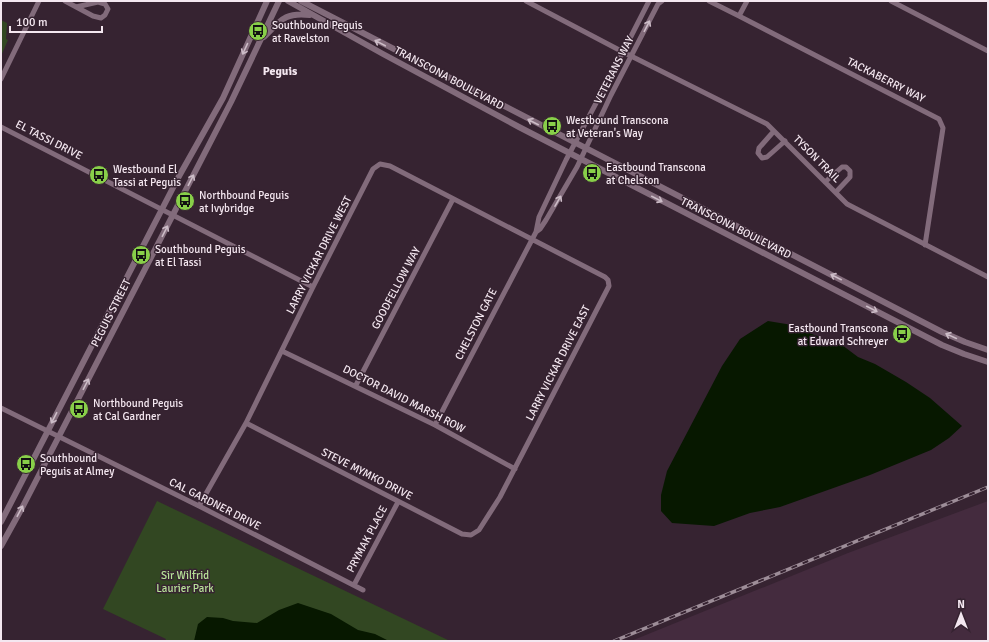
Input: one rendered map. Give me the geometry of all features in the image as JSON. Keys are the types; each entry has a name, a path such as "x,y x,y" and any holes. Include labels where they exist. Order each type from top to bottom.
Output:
{"street":[{"path":"1,79 40,1"},
{"path":"65,1 76,7 93,16 101,18 106,15 108,9 106,4 98,2 76,7"},
{"name":"PEGUIS STREET","path":"1,522 162,210 223,98 267,1"},
{"name":"PEGUIS STREET","path":"1,546 173,215 261,41 279,1"},
{"name":"TRANSCONA BOULEVARD","path":"288,1 383,54 580,159 942,345 988,362"},
{"name":"TRANSCONA BOULEVARD","path":"300,1 942,332 988,350"},
{"path":"311,1 324,13"},
{"name":"TYSON TRAIL","path":"526,1 631,56 767,124 847,204 988,277"},
{"name":"VETERANS WAY","path":"575,143 624,52 649,1"},
{"name":"VETERANS WAY","path":"585,149 658,4 662,1"},
{"name":"TACKABERRY WAY","path":"709,1 939,119 943,128 925,245"},
{"path":"739,16 747,1"},
{"path":"891,1 988,51"},
{"path":"261,41 288,16 300,14 314,15"},
{"name":"EL TASSI DRIVE","path":"1,127 313,287"},
{"path":"774,131 759,148 758,153 762,158 767,157 785,141"},
{"name":"CHELSTON GATE","path":"435,425 536,232 539,217 575,143"},
{"name":"CHELSTON GATE","path":"536,232 546,220 585,149"},
{"name":"LARRY VICKAR DRIVE WEST","path":"199,506 246,423 313,287 374,169 380,164 390,166 532,239"},
{"path":"825,182 842,167 846,167 850,171 850,177 836,192"},
{"name":"GOODFELLOW WAY","path":"356,386 453,199"},
{"name":"LARRY VICKAR DRIVE EAST","path":"479,530 500,497 515,469 609,286 608,280 605,277 532,239"},
{"name":"DOCTOR DAVID MARSH ROW","path":"282,351 435,425 515,469"},
{"name":"CAL GARDNER DRIVE","path":"1,408 199,506 363,590"},
{"name":"STEVE MYMKO DRIVE","path":"246,423 462,534 471,535 479,530"},
{"name":"PRYMAK PLACE","path":"354,586 398,502"}],"shaded area":[{"path":"768,321 792,325 842,345 858,357 875,364 930,398 962,426 949,438 931,450 870,475 780,507 750,513 714,526 672,523 661,511 661,495 667,471 722,366 740,339"},
{"path":"988,501 988,641 631,641 848,553"},
{"path":"298,603 331,614 358,630 375,634 389,641 194,641 198,624 207,617 257,623 279,610"}],"green space":[{"path":"1,20 7,23 6,39 8,40 1,56"},
{"name":"Sir Wilfrid Laurier Park","path":"157,501 450,641 165,641 166,639 103,609"}],"railway":[{"path":"614,641 988,487"}],"place":[{"name":"Southbound Peguis at Ravelston","path":"258,31"},
{"name":"Westbound Transcona at Veteran's Way","path":"552,126"},
{"name":"Eastbound Transcona at Chelston","path":"592,173"},
{"name":"Westbound El Tassi at Peguis","path":"99,175"},
{"name":"Northbound Peguis at Ivybridge","path":"185,201"},
{"name":"Southbound Peguis at El Tassi","path":"141,255"},
{"name":"Eastbound Transcona at Edward Schreyer","path":"902,334"},
{"name":"Northbound Peguis at Cal Gardner","path":"79,409"},
{"name":"Southbound Peguis at Almey","path":"26,464"}],"district":[{"name":"Peguis","path":"280,71"}]}
